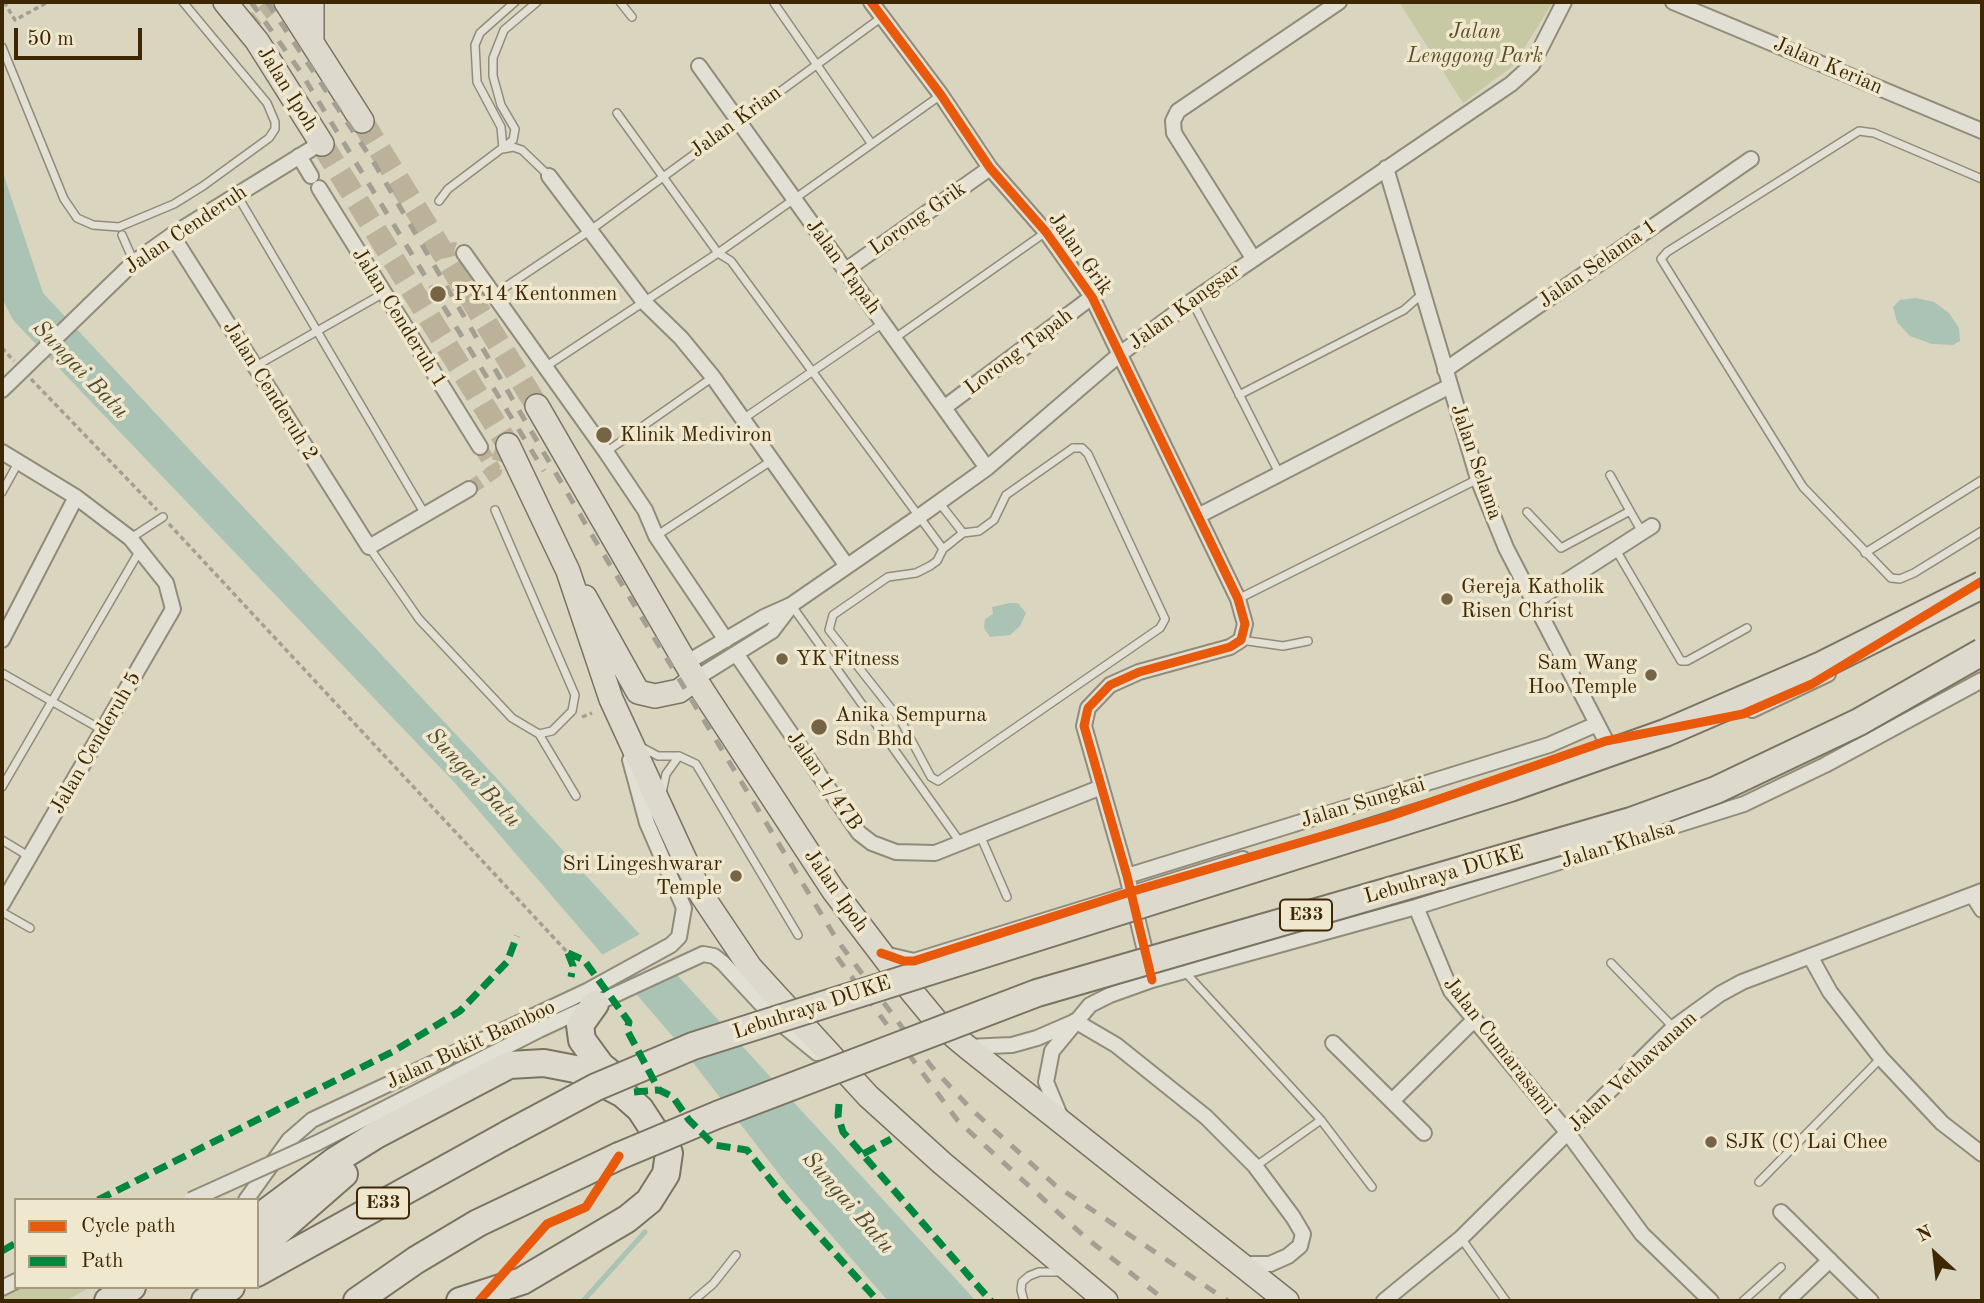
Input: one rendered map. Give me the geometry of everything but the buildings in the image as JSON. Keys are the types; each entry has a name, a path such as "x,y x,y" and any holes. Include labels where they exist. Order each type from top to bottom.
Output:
{"highway":[{"name":"Lebuhraya DUKE","path":"259,1272 596,1087 693,1046 1510,788 1665,733 1822,665 1982,583"},
{"name":"Lebuhraya DUKE","path":"356,1301 416,1259 478,1223 619,1156 717,1115 1037,993 1631,821 1716,790 1859,722 1982,652"},
{"path":"460,1301 522,1281 640,1210 662,1183 669,1153 666,1135 658,1117 646,1101 601,1066 582,1040 580,1025 592,997"},
{"path":"259,1217 335,1160 475,1081 509,1065 544,1063 575,1069 623,1094 640,1109 669,1153"},
{"path":"259,1248 362,1158 472,1092 515,1072 554,1066 575,1069"},
{"path":"108,1301 129,1289"},
{"path":"189,1301 205,1289"},
{"path":"205,1301 227,1289"}],"main road":[{"name":"Jalan Ipoh","path":"225,2 257,41 322,144"},
{"path":"286,2 362,121"},
{"path":"312,2 313,42"},
{"name":"Jalan Ipoh","path":"537,406 690,671 833,890 937,1022 1286,1301"},
{"path":"508,445 568,572 621,720 659,804 701,894 750,967 861,1089 942,1163 1106,1301"},
{"path":"568,572 601,621 620,666 638,692 654,696 679,691 690,671"}],"street":[{"name":"Jalan Grik","path":"871,2 941,95 990,168 1046,232 1092,298 1238,599 1243,636"},
{"path":"1253,258 1174,133 1173,121 1178,111 1339,2"},
{"name":"Jalan Kangsar","path":"690,671 726,640 764,617 791,605 987,468 1119,354 1192,301 1511,84 1532,65 1564,2"},
{"name":"Jalan Kerian","path":"1673,2 1982,131"},
{"name":"Jalan Tapah","path":"699,66 987,468"},
{"name":"Jalan Cenderuh","path":"2,390 134,262 172,235 322,144"},
{"name":"Jalan Cenderuh 1","path":"299,156 480,447"},
{"name":"Jalan Selama 1","path":"1445,370 1751,159"},
{"name":"Lorong Grik","path":"846,270 990,168"},
{"name":"Jalan Selama","path":"1386,168 1478,479 1506,548 1606,741"},
{"path":"549,176 592,229 644,302 681,338 713,377 847,566"},
{"name":"Jalan Cenderuh 2","path":"172,235 369,547"},
{"path":"464,253 606,452 645,510 656,536 726,640"},
{"name":"Lorong Tapah","path":"945,407 1092,298"},
{"path":"1198,516 1450,386"},
{"path":"2,452 76,497 130,538 140,550"},
{"path":"369,547 461,496"},
{"path":"2,640 76,497"},
{"path":"1535,601 1647,529"},
{"name":"Jalan Cenderuh 5","path":"2,904 172,613 172,596 163,579 140,550"},
{"path":"881,953 904,961 914,961 1130,892 1388,817 1606,741 1743,713 1812,684 1982,583"},
{"name":"Jalan Kangsar","path":"690,671 737,655 772,631 791,605"},
{"path":"1152,980 1127,876 1099,788 1084,726 1088,708 1096,696 1110,685 1139,671 1230,647 1243,636"},
{"name":"Jalan 1/47B","path":"737,655 852,825 866,839 909,854 935,853 1099,788"},
{"name":"Jalan Khalsa","path":"1063,1125 1046,1082 1052,1051 1090,1005 1152,980 1416,907 1744,804 1825,765 1982,680"},
{"name":"Jalan Bukit Bamboo","path":"195,1198 317,1143 592,997 679,937 684,908 647,822 621,720"},
{"name":"Jalan Sungkai","path":"1127,876 1549,745 1597,724"},
{"path":"1978,894 1982,910"},
{"name":"Jalan Vethavanam","path":"1403,1287 1461,1238 1673,1028 1742,982 1978,894"},
{"name":"Jalan Cumarasami","path":"1416,907 1442,976 1474,1020 1568,1133 1642,1234 1710,1301"},
{"name":"Jalan Bukit Bamboo","path":"247,1198 289,1140 312,1120 592,997 703,954 714,956 738,977 774,1018 861,1089"},
{"path":"1810,956 1830,992 1881,1058 1942,1123 1982,1154"},
{"path":"1392,1101 1474,1020"},
{"path":"1075,1021 1116,1045 1206,1117 1255,1167 1303,1234 1300,1246 1288,1256 1270,1264 1238,1264"},
{"name":"Jalan Khalsa","path":"967,1047 1012,1045 1037,1038 1075,1021"},
{"path":"1333,1043 1424,1133"},
{"path":"1781,1212 1871,1301"},
{"path":"1787,1301 1830,1260"},
{"path":"1384,1301 1403,1287"},
{"path":"1393,1301 1403,1287"}],"lane":[{"path":"2,47 64,199 77,218 93,225 119,227 174,204 203,186 258,147 275,129 267,103 183,2"},
{"path":"503,149 501,127 477,82 475,45 480,33 515,2"},
{"path":"439,201 448,189 513,140 515,130 501,105 493,76 493,58 504,30 537,2"},
{"path":"620,2 632,17"},
{"path":"774,3 871,143"},
{"name":"Jalan Krian","path":"495,294 592,229 882,17"},
{"path":"545,367 718,253 941,95"},
{"path":"617,113 718,253 731,261 917,518 943,549"},
{"path":"1982,179 1874,133 1859,131 1667,252 1661,260 1803,486 1891,578 1900,579 1982,531"},
{"path":"503,149 513,147 522,150 549,176"},
{"path":"237,195 426,516"},
{"path":"895,338 1046,232"},
{"path":"122,235 134,262"},
{"path":"253,367 384,293"},
{"path":"1239,395 1405,310 1423,293"},
{"path":"1192,301 1279,473"},
{"path":"742,421 884,323"},
{"path":"606,452 713,377"},
{"path":"1073,448 1082,448 1088,454 1165,619 1160,628 938,781 931,777 901,721 830,630 830,624 833,615 888,577 916,573 930,566 937,561 943,549 963,533 979,531 993,520 1006,495 1073,448"},
{"path":"656,536 771,461"},
{"path":"2,492 18,463"},
{"path":"1610,475 1630,511 1647,529"},
{"path":"1238,599 1478,479"},
{"path":"1865,553 1982,480"},
{"path":"938,501 963,533"},
{"path":"495,510 575,695 567,718 552,732 539,734"},
{"path":"1527,512 1561,548 1630,511"},
{"path":"130,538 163,517"},
{"path":"369,547 419,619 512,718 539,734 576,796"},
{"path":"1615,549 1681,661 1687,662 1747,628"},
{"path":"2,788 140,550"},
{"path":"791,605 960,842"},
{"path":"1243,636 1283,646 1308,641"},
{"path":"2,673 104,731"},
{"path":"631,742 658,756 679,756 696,764 797,935"},
{"path":"659,804 666,774 679,756"},
{"path":"979,834 1007,897"},
{"path":"2,840 30,857"},
{"path":"2,912 30,928"},
{"path":"1611,963 1673,1028"},
{"path":"1185,972 1321,1120 1372,1187"},
{"path":"1759,1182 1881,1058"},
{"path":"1255,1167 1321,1120"},
{"path":"1461,1238 1506,1301"},
{"path":"692,1301 713,1284 736,1255"},
{"path":"1743,1301 1781,1267"},
{"path":"1024,1301 1022,1282 1039,1272 1075,1275 1091,1301"}],"path":[{"path":"4,2 15,20 48,2"},
{"path":"2,348 6,354"},
{"path":"39,388 163,517 568,953"},
{"path":"585,716 592,713"}],"green space":[{"name":"Jalan Lenggong Park","path":"1399,2 1553,2 1513,66 1463,103"},
{"path":"14,1288 87,1289 65,1301 2,1301 2,1291"}],"water":[{"name":"Sungai Batu","path":"2,170 43,293 479,759 976,1301 888,1301 786,1183 674,1038 455,783 13,320 2,298"},
{"path":"1916,298 1934,302 1949,313 1959,328 1960,341 1953,345 1932,344 1910,336 1897,322 1893,307 1900,300"},
{"path":"1018,603 1026,613 1020,626 1010,635 990,637 984,628 985,619 993,614 992,607"}],"pier":[{"path":"642,933 676,970 631,993 600,956"}],"waterway":[{"path":"583,1301 645,1232"}],"tunnel":[{"path":"246,26 277,2"},
{"path":"362,121 537,406"},
{"path":"322,144 508,445"},
{"path":"441,252 454,249 464,253"},
{"path":"469,489 495,471 505,441"},
{"path":"480,447 495,471"}],"railway":[{"path":"251,2 300,71 544,471"},
{"path":"267,2 373,161 592,535 837,940 931,1066 971,1109 1055,1185 1228,1301"},
{"path":"837,957 958,1121 1085,1237 1166,1301"}],"marked path":[{"path":"102,1198 394,1051 460,1011 507,962 517,936"},
{"path":"568,953 584,960 629,1022 627,1030 659,1090 673,1097 689,1120 714,1145 747,1150 785,1198 878,1301"},
{"path":"568,953 573,966 571,977"},
{"path":"634,1092 659,1090"},
{"path":"839,1104 838,1116 843,1132 991,1301"},
{"path":"863,1154 891,1139"},
{"path":"2,1251 14,1244"}],"cycle path":[{"path":"871,2 941,95 990,168 1046,232 1092,297 1238,599 1245,624 1241,640 1230,647 1139,672 1110,685 1088,708 1084,726 1127,876 1152,980"},
{"path":"881,953 904,961 914,961 1130,892 1388,817 1606,741 1743,714 1812,684 1982,581"},
{"path":"479,1301 547,1224 586,1207 619,1156"}],"place":[{"name":"PY14 Kentonmen","path":"438,294"},
{"name":"Klinik Mediviron","path":"604,435"},
{"name":"Gereja Katholik Risen Christ","path":"1447,599"},
{"name":"YK Fitness","path":"782,659"},
{"name":"Sam Wang Hoo Temple","path":"1651,675"},
{"name":"Anika Sempurna Sdn Bhd","path":"819,727"},
{"name":"Sri Lingeshwarar Temple","path":"736,876"},
{"name":"SJK (C) Lai Chee","path":"1711,1142"}]}
